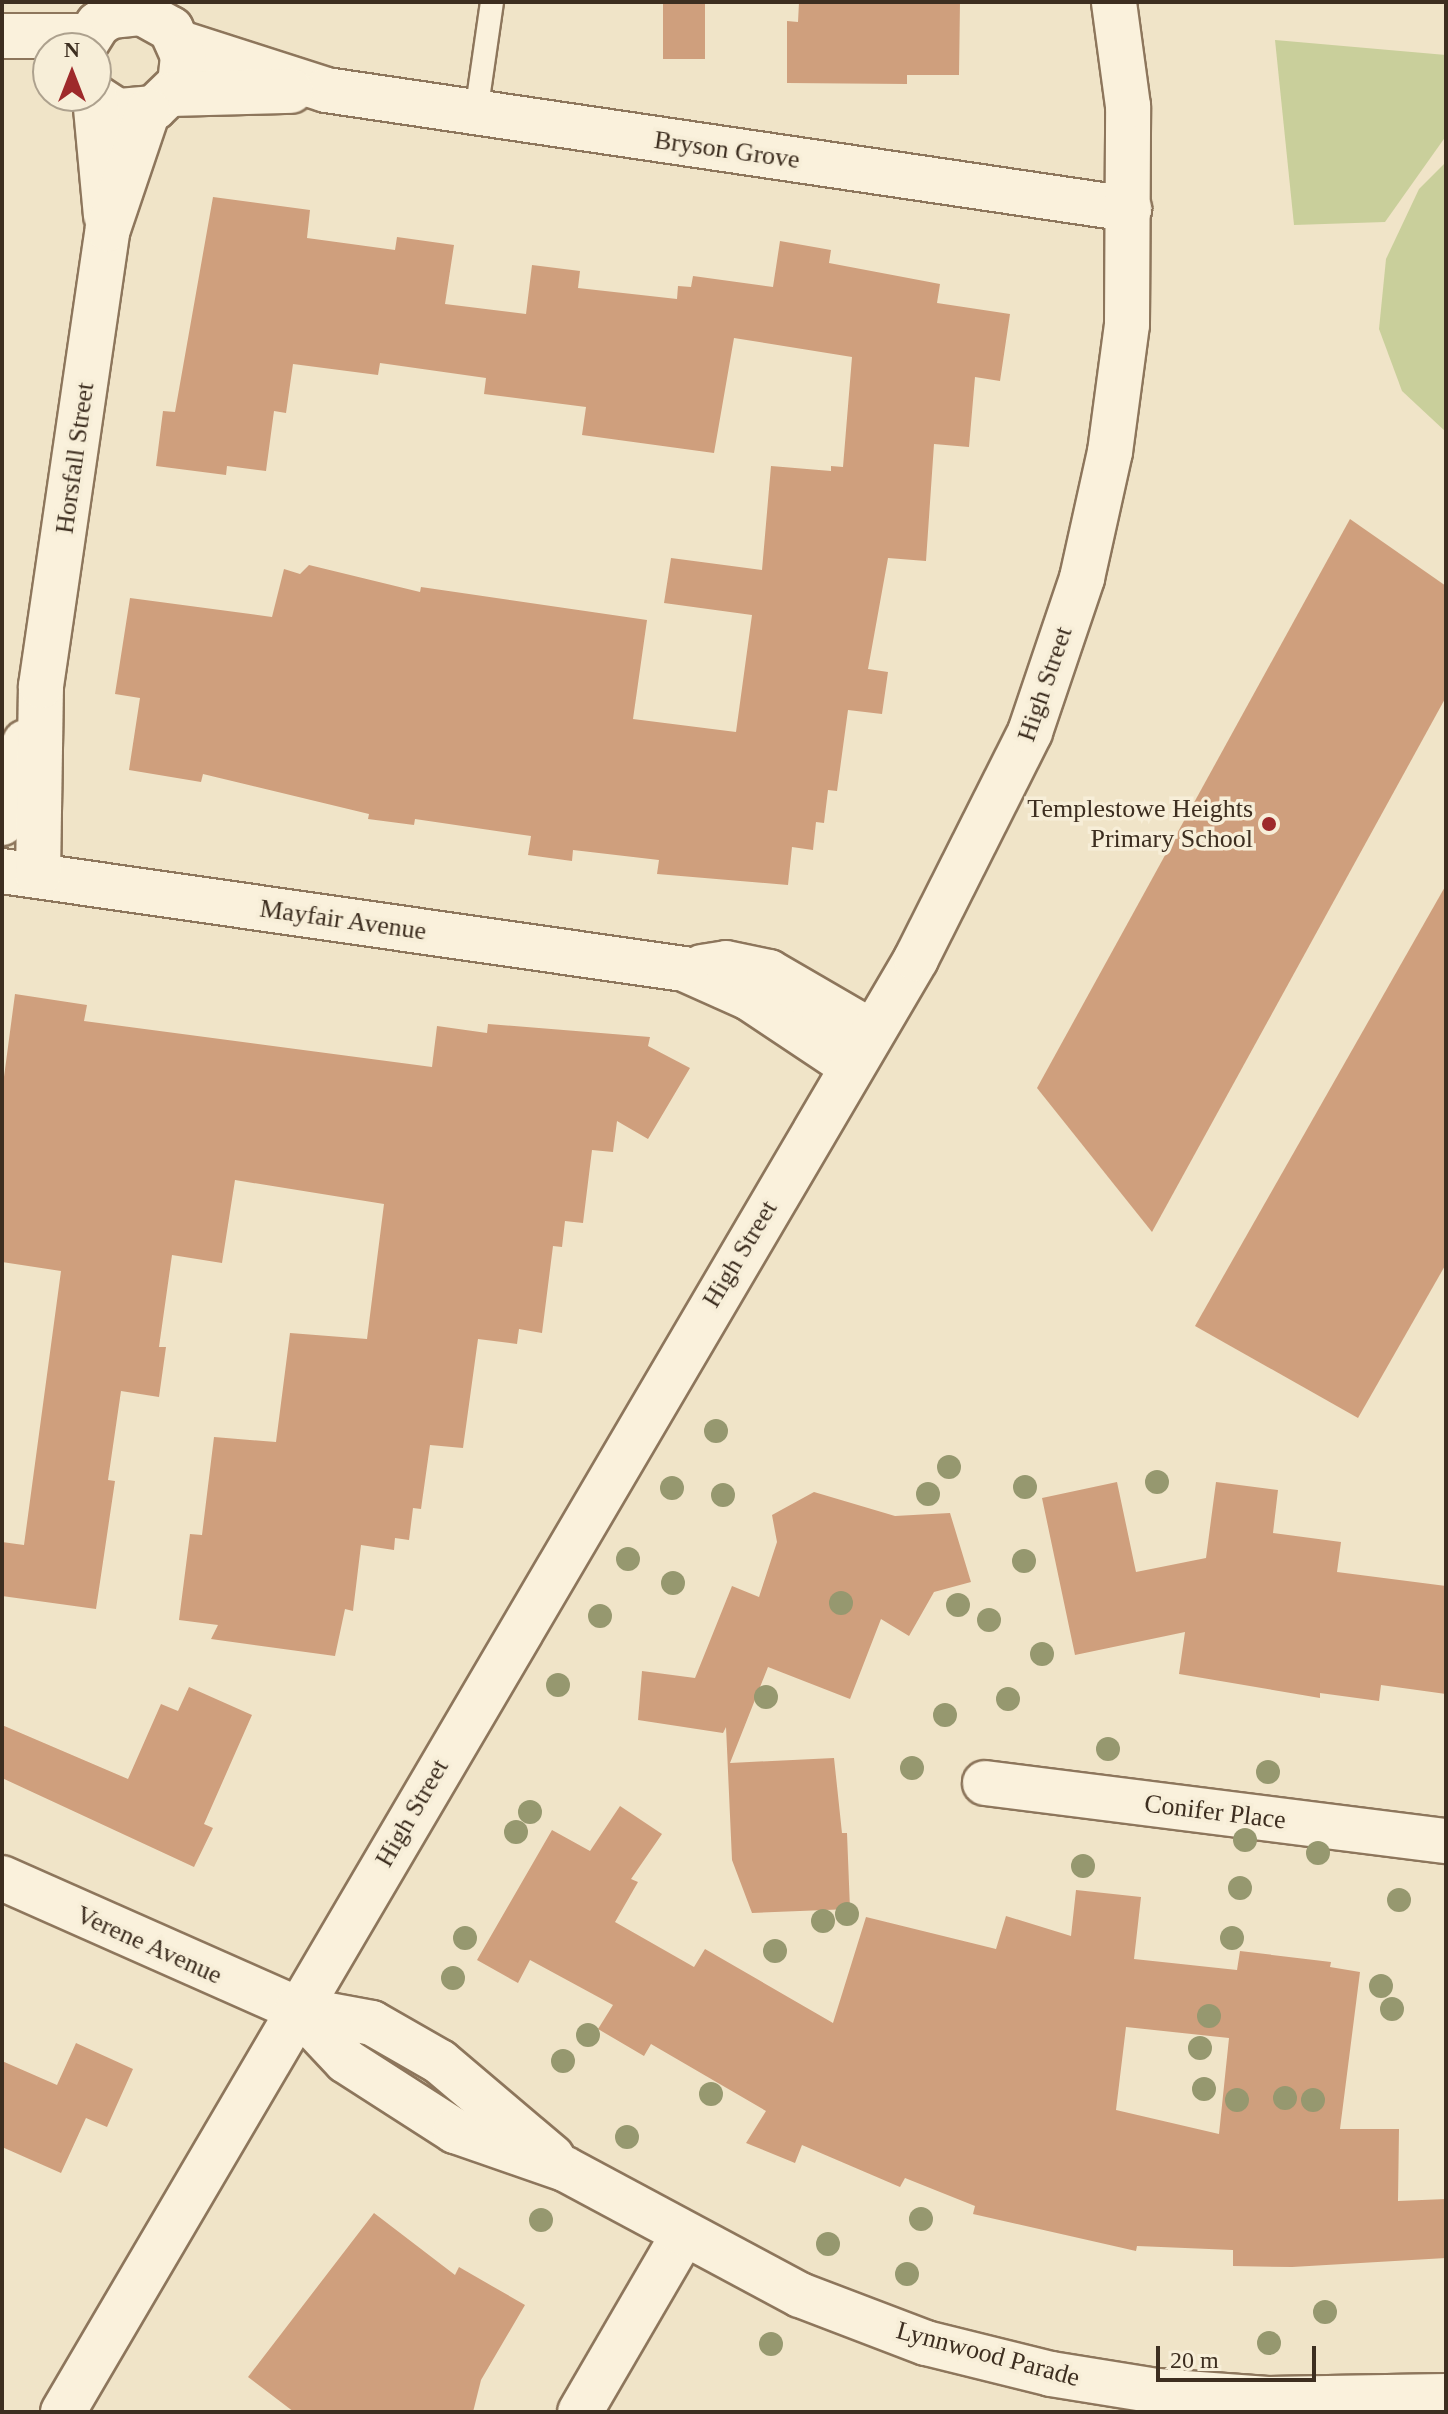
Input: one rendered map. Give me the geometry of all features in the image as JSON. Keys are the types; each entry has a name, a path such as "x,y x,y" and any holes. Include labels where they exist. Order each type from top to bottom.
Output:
{"street":[{"name":"High Street","path":"63,2412 861,1049 999,803 1030,732 1082,578 1110,452 1127,325 1128,106 1114,2"},
{"name":"Bryson Grove","path":"99,26 126,12 165,21 326,90"},
{"name":"Horsfall Street","path":"20,874 41,686 108,229 160,103 183,69 165,21"},
{"path":"2,36 99,26"},
{"path":"2,54 32,63"},
{"name":"Bryson Grove","path":"112,108 117,111 160,103 326,90 1129,209"},
{"name":"Horsfall Street","path":"96,112 108,229"},
{"name":"Horsfall Street","path":"2,823 41,686"},
{"name":"Mayfair Avenue","path":"20,874 684,969 861,1049"},
{"name":"Conifer Place","path":"985,1783 1446,1841"},
{"name":"Verene Avenue","path":"2,1878 297,2009"},
{"name":"Lynnwood Parade","path":"297,2009 346,2061 455,2131 565,2169 683,2235 800,2295 926,2343 1051,2374 1157,2391 1268,2399 1446,2396"},
{"path":"580,2412 683,2235"}],"lane":[{"path":"476,113 492,2"}],"green space":[{"path":"1275,40 1446,55 1446,136 1385,222 1294,225"},
{"path":"1446,162 1446,432 1402,391 1379,329 1386,259 1419,189"}],"building":[{"path":"663,2 705,2 705,59 663,59"},
{"path":"799,2 960,2 959,75 907,75 907,84 787,83 787,21 798,22"},
{"path":"213,197 310,210 307,238 395,250 397,237 454,245 445,304 526,314 532,265 580,271 578,288 677,299 678,286 691,287 693,276 773,287 780,241 831,250 829,263 940,284 937,303 1010,314 1000,381 975,377 969,447 934,444 926,561 888,558 868,669 888,672 882,714 848,710 837,791 828,790 824,823 816,822 813,850 792,847 788,885 657,874 659,860 573,850 572,861 528,855 531,836 415,819 414,825 368,819 369,814 203,774 201,782 129,770 140,698 115,694 130,598 272,617 284,569 300,574 309,565 420,592 421,587 647,620 633,719 736,732 752,615 664,603 671,558 762,570 771,466 831,471 831,466 843,467 852,357 734,338 714,453 582,435 586,407 484,394 486,378 380,363 378,375 293,364 286,413 274,411 266,471 227,466 226,475 156,466 163,411 175,412"},
{"path":"1350,519 1446,586 1446,697 1152,1232 1037,1088"},
{"path":"1446,885 1446,1264 1358,1418 1195,1326"},
{"path":"15,994 87,1005 84,1021 432,1067 437,1026 487,1033 488,1024 650,1037 648,1046 690,1068 648,1139 617,1121 613,1152 592,1150 583,1223 565,1221 562,1247 553,1246 542,1333 519,1329 517,1344 478,1339 463,1448 430,1445 421,1509 413,1508 409,1540 395,1538 394,1550 361,1545 353,1611 345,1609 335,1656 211,1639 218,1625 179,1620 190,1534 202,1535 214,1437 276,1442 290,1333 367,1339 384,1204 235,1180 222,1263 172,1255 159,1347 166,1347 159,1397 121,1391 108,1480 115,1481 96,1609 2,1596 2,1542 24,1545 61,1271 2,1262 2,1092"},
{"path":"1117,1482 1136,1572 1206,1558 1216,1482 1278,1490 1273,1533 1341,1542 1337,1572 1446,1586 1446,1694 1381,1685 1379,1701 1320,1693 1320,1698 1179,1674 1185,1632 1075,1655 1042,1498"},
{"path":"814,1492 895,1516 950,1513 971,1582 934,1592 909,1636 881,1619 850,1699 768,1667 730,1763 834,1758 842,1833 847,1833 850,1909 752,1913 732,1860 726,1727 723,1733 638,1720 642,1671 695,1678 732,1586 759,1597 777,1542 772,1515"},
{"path":"189,1687 252,1715 204,1824 213,1828 194,1867 2,1778 2,1725 128,1779 161,1704 178,1711"},
{"path":"620,1806 662,1834 631,1879 638,1882 615,1922 694,1967 705,1949 833,2023 866,1917 996,1949 1006,1916 1071,1936 1076,1890 1141,1897 1134,1959 1237,1970 1240,1951 1331,1962 1330,1967 1360,1972 1340,2129 1399,2129 1398,2201 1446,2199 1446,2258 1292,2267 1233,2266 1233,2250 1137,2246 1136,2251 973,2214 975,2206 905,2178 900,2187 802,2145 795,2163 746,2143 766,2111 651,2044 644,2056 598,2029 613,2005 530,1960 518,1983 477,1960 552,1830 590,1851","holes":["1126,2027 1229,2038 1219,2134 1116,2110"]},
{"path":"76,2043 133,2069 107,2127 86,2118 61,2173 2,2147 2,2061 57,2085"},
{"path":"374,2213 455,2275 459,2267 525,2305 481,2380 473,2412 294,2412 248,2377"}],"place":[{"name":"Templestowe Heights Primary School","path":"1269,824"}]}
